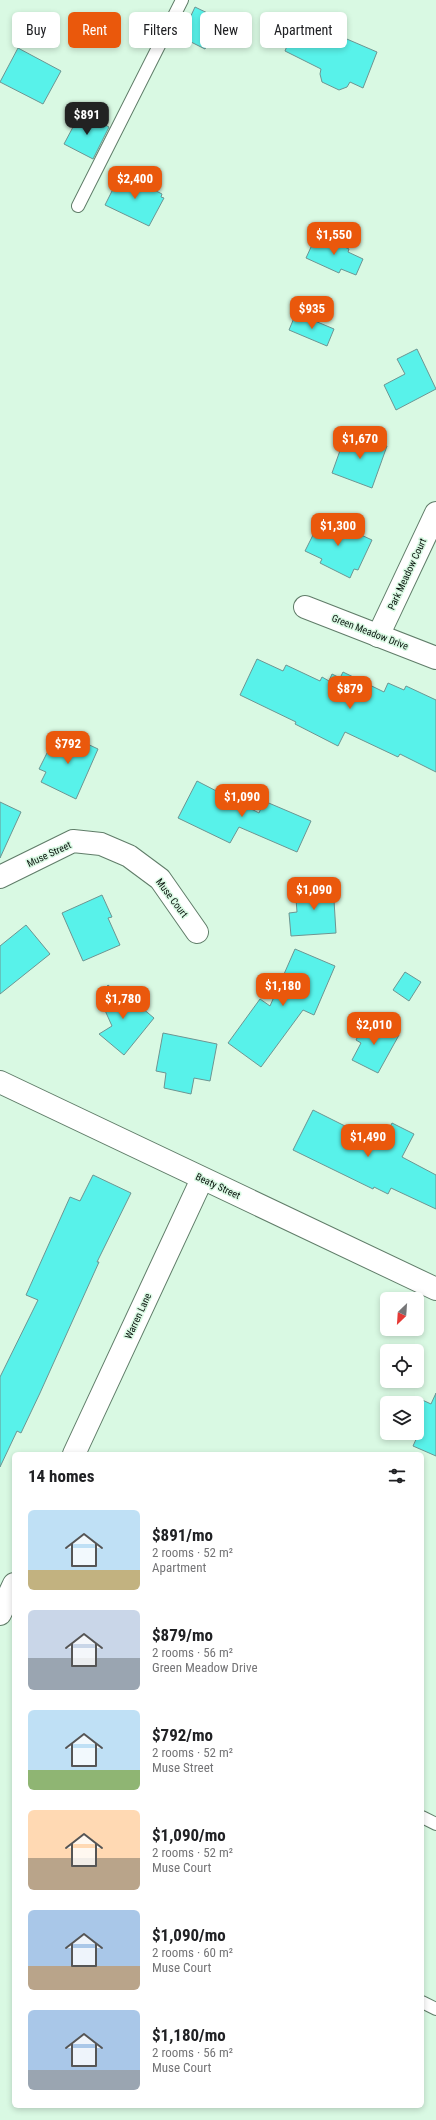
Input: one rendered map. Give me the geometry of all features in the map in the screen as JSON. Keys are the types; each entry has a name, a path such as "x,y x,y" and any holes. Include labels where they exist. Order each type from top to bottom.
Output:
{"street":[{"name":"Park Meadow Court","path":"378,636 436,512"},
{"name":"Green Meadow Drive","path":"305,607 436,658"},
{"name":"Muse Street","path":"0,877 73,841 101,844"},
{"name":"Muse Court","path":"101,844 129,856 160,879 197,932"},
{"name":"Beaty Street","path":"0,1082 436,1289"},
{"name":"Warren Lane","path":"75,1452 202,1179"},
{"path":"0,1614 12,1588"}],"lane":[{"path":"78,206 182,0"},
{"path":"424,1818 436,1824"},
{"path":"424,2003 436,2009"}],"building":[{"path":"195,7 205,12 200,12 200,46 192,42 192,13"},
{"path":"347,39 377,52 363,88 350,82 347,87 339,90 322,82 320,74 321,69 285,51 286,48 347,48"},
{"path":"18,48 61,71 43,104 0,82"},
{"path":"81,112 109,127 93,159 64,144"},
{"path":"121,173 162,194 161,197 164,198 149,226 105,205"},
{"path":"317,234 349,249 348,252 363,259 356,275 341,269 339,273 306,258"},
{"path":"296,313 334,329 327,346 289,330"},
{"path":"417,349 436,389 396,410 384,385 405,374 397,359"},
{"path":"347,431 387,446 372,488 332,473"},
{"path":"322,517 372,540 358,570 354,569 350,578 320,563 322,559 305,551"},
{"path":"257,659 283,671 286,665 320,681 322,677 329,681 332,674 340,678 343,672 384,692 388,683 404,690 406,686 436,700 436,772 400,754 398,757 345,732 338,746 295,724 296,722 240,695"},
{"path":"64,733 98,749 76,799 41,782 46,772 39,769 49,749 55,751"},
{"path":"197,781 259,813 264,801 311,821 297,852 239,827 230,843 178,818"},
{"path":"0,802 21,812 0,858"},
{"path":"333,884 336,933 291,936 289,913 297,912 295,886"},
{"path":"102,895 112,917 108,918 120,945 83,961 62,913"},
{"path":"26,925 50,954 0,994 0,946"},
{"path":"295,949 335,966 314,1015 303,1010 261,1067 228,1043 260,999 270,1006"},
{"path":"405,972 421,982 409,1001 393,990"},
{"path":"108,985 127,1001 130,998 154,1018 124,1055 99,1034 112,1026 99,997"},
{"path":"367,1019 399,1035 378,1073 352,1060 361,1043 356,1040"},
{"path":"163,1033 217,1044 210,1081 194,1078 191,1094 164,1088 166,1073 156,1071"},
{"path":"313,1110 377,1142 383,1131 387,1133 392,1123 414,1134 402,1157 436,1175 436,1209 391,1188 388,1194 374,1187 373,1189 293,1150"},
{"path":"93,1175 131,1193 97,1262 99,1262 21,1433 17,1431 0,1467 0,1377 38,1300 26,1295 70,1197 80,1201"},
{"path":"436,1393 436,1456 413,1446 416,1440 424,1440 424,1401 431,1404"}]}
